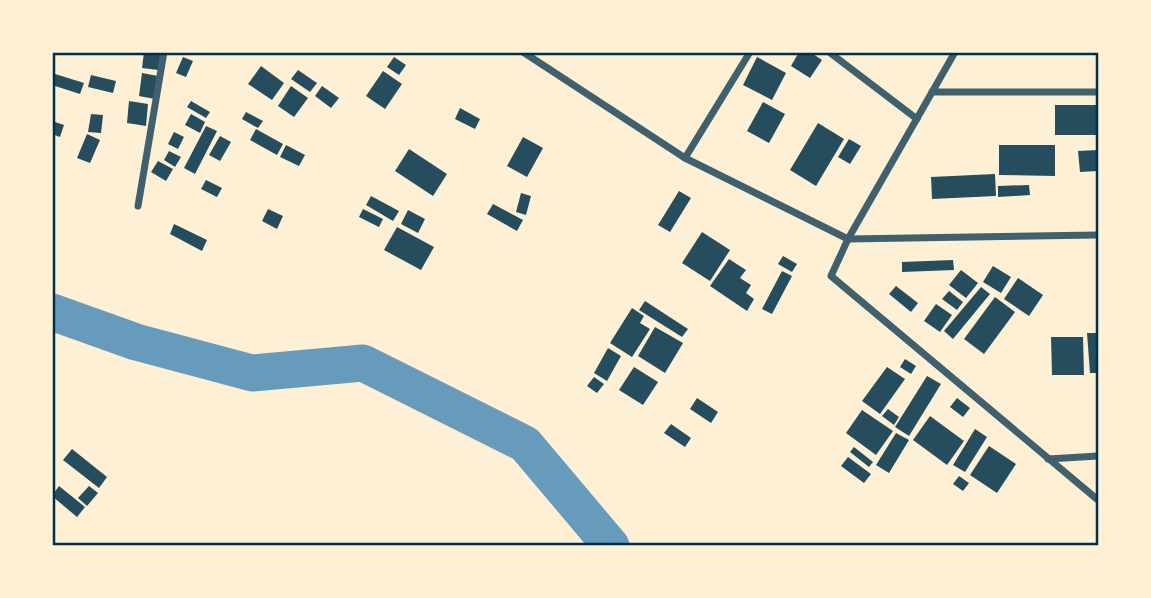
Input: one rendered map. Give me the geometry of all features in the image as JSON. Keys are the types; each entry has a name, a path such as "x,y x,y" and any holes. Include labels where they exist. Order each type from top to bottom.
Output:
{"street":[{"path":"138,206 164,52"},
{"path":"523,52 685,158 848,239 1098,235"},
{"path":"685,158 750,52"},
{"path":"829,52 917,118"},
{"path":"955,52 848,239 831,276 1098,500"},
{"path":"932,92 1098,92"},
{"path":"1047,459 1098,456"}],"building":[{"path":"144,52 161,52 158,70 142,68"},
{"path":"799,52 810,52 822,60 810,78 791,66"},
{"path":"183,57 193,61 186,77 176,73"},
{"path":"394,57 406,65 399,75 387,67"},
{"path":"757,57 786,73 772,100 743,85"},
{"path":"261,66 284,83 272,100 248,84"},
{"path":"298,70 317,83 310,92 291,79"},
{"path":"383,71 402,84 385,109 366,96"},
{"path":"52,73 84,83 80,94 52,85"},
{"path":"142,73 158,76 155,99 139,96"},
{"path":"91,75 116,81 113,93 88,87"},
{"path":"291,86 308,98 294,117 278,106"},
{"path":"322,86 339,98 331,108 315,96"},
{"path":"129,101 148,104 146,126 127,123"},
{"path":"191,101 210,112 206,118 187,107"},
{"path":"763,102 785,114 769,143 747,131"},
{"path":"1055,105 1098,105 1098,135 1055,135"},
{"path":"460,108 480,119 475,129 455,119"},
{"path":"246,112 263,121 258,128 242,119"},
{"path":"91,114 103,115 101,133 88,132"},
{"path":"191,114 205,122 200,133 185,125"},
{"path":"52,121 64,125 60,137 52,134"},
{"path":"818,123 844,139 816,186 790,170"},
{"path":"206,126 217,131 195,174 184,168"},
{"path":"256,129 283,144 277,155 250,140"},
{"path":"174,132 184,137 178,149 168,144"},
{"path":"87,134 100,140 90,163 77,158"},
{"path":"220,136 231,142 220,161 209,155"},
{"path":"523,137 543,148 527,177 507,166"},
{"path":"849,139 861,146 850,164 838,157"},
{"path":"286,145 305,155 299,166 280,157"},
{"path":"999,145 1055,145 1055,176 999,175"},
{"path":"409,149 447,174 433,196 395,171"},
{"path":"1098,150 1098,171 1080,172 1078,151"},
{"path":"169,151 181,157 175,167 164,160"},
{"path":"158,161 173,169 166,181 151,172"},
{"path":"995,174 996,196 932,199 931,177"},
{"path":"206,180 222,188 217,197 201,189"},
{"path":"1029,185 1030,195 998,197 998,186"},
{"path":"679,191 691,198 670,232 658,225"},
{"path":"521,193 531,196 526,215 516,212"},
{"path":"371,196 399,211 393,221 366,205"},
{"path":"493,204 523,220 517,231 487,214"},
{"path":"268,209 283,216 277,229 262,221"},
{"path":"363,209 383,219 379,227 359,217"},
{"path":"408,210 425,219 418,233 401,224"},
{"path":"174,224 207,240 202,251 170,234"},
{"path":"397,227 434,247 421,270 384,250"},
{"path":"702,232 730,250 710,281 682,263"},
{"path":"783,256 797,264 792,272 778,264"},
{"path":"729,259 746,270 740,278 751,285 746,293 754,299 747,311 710,286"},
{"path":"953,260 954,270 902,272 902,262"},
{"path":"993,266 1011,277 1001,293 983,282"},
{"path":"961,270 978,283 966,298 949,285"},
{"path":"782,271 792,276 772,314 762,309"},
{"path":"1018,278 1043,295 1029,316 1004,299"},
{"path":"896,286 918,303 911,312 889,294"},
{"path":"981,287 990,294 953,339 944,331"},
{"path":"949,291 963,302 957,310 942,299"},
{"path":"995,297 1015,312 984,354 964,339"},
{"path":"645,301 688,329 682,337 639,310"},
{"path":"936,304 952,315 940,332 924,321"},
{"path":"632,308 644,316 640,323 650,329 632,357 610,343"},
{"path":"655,327 683,343 665,373 638,356"},
{"path":"1087,333 1098,333 1098,373 1090,373"},
{"path":"1051,337 1083,337 1084,375 1052,375"},
{"path":"608,348 621,356 607,381 594,373"},
{"path":"905,359 916,366 911,374 900,367"},
{"path":"634,367 658,382 643,405 619,390"},
{"path":"887,367 905,379 880,414 862,401"},
{"path":"927,376 941,384 909,436 895,427"},
{"path":"594,377 604,384 597,393 587,386"},
{"path":"697,398 718,412 711,423 690,409"},
{"path":"957,398 970,408 963,417 950,407"},
{"path":"888,409 899,417 894,425 882,416"},
{"path":"862,410 893,431 876,455 846,433"},
{"path":"930,416 964,441 947,465 913,440"},
{"path":"671,424 691,438 685,447 664,433"},
{"path":"975,429 987,437 965,472 953,465"},
{"path":"896,433 909,440 889,473 876,465"},
{"path":"989,446 1016,464 997,493 970,475"},
{"path":"854,447 873,462 869,467 850,452"},
{"path":"72,449 107,477 99,488 63,460"},
{"path":"848,457 871,474 864,483 841,466"},
{"path":"959,476 969,483 963,491 953,484"},
{"path":"59,486 85,507 77,517 52,496"},
{"path":"89,486 98,493 87,506 78,498"}],"waterway":[{"path":"52,312 136,342 252,373 363,363 525,444 611,546"}]}
